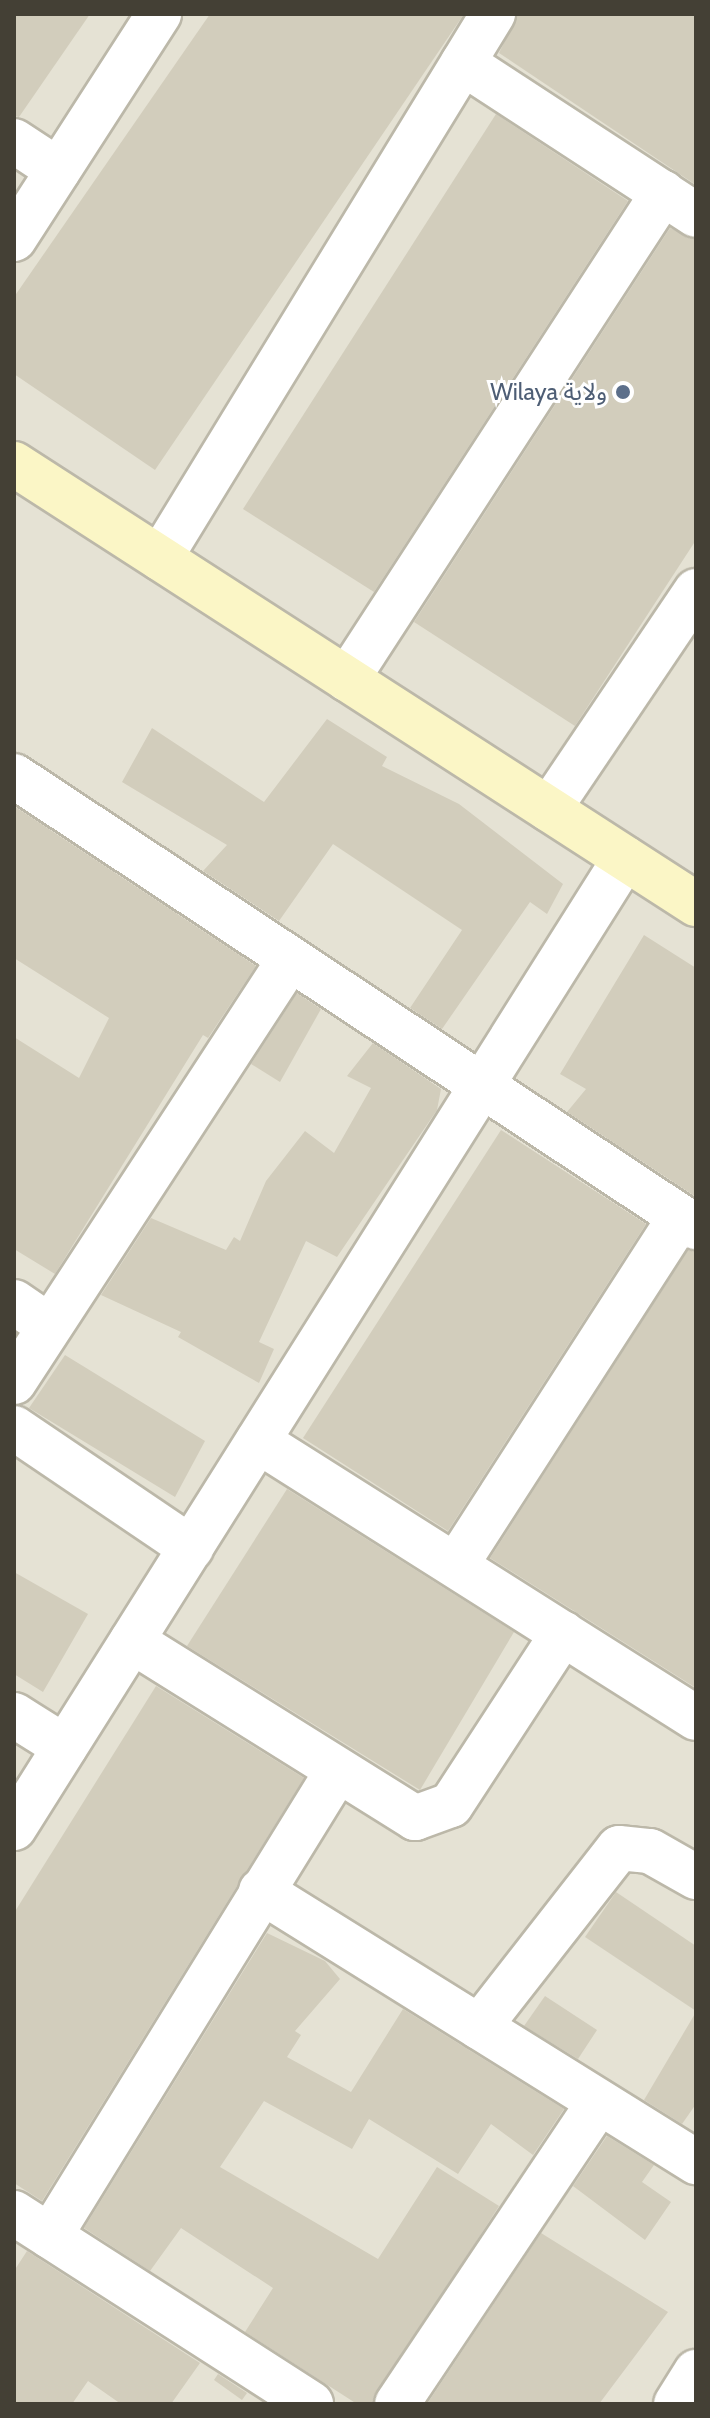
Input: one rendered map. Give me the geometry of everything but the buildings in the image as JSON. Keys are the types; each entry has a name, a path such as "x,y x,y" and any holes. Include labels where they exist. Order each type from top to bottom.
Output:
{"street":[{"path":"14,239 159,14"},
{"path":"160,558 493,14"},
{"path":"347,679 679,204 463,63"},
{"path":"14,141 58,170"},
{"path":"14,464 696,904"},
{"path":"549,809 696,591"},
{"path":"14,776 688,1222 456,1565"},
{"path":"14,1828 625,858"},
{"path":"14,1382 32,1314 290,959"},
{"path":"14,1428 191,1548"},
{"path":"258,1441 696,1718"},
{"path":"132,1641 336,1773 415,1818 434,1816 451,1805 563,1633"},
{"path":"14,1715 65,1747"},
{"path":"311,2404 32,2225 261,1891 336,1773"},
{"path":"479,2027 619,1848 650,1851 695,1874"},
{"path":"261,1891 696,2162"},
{"path":"397,2404 599,2102"},
{"path":"676,2404 696,2372"}],"shaded area":[{"path":"14,14 696,14 696,2404 14,2404"}],"place":[{"name":"Wilaya ولاية","path":"623,392"}]}
